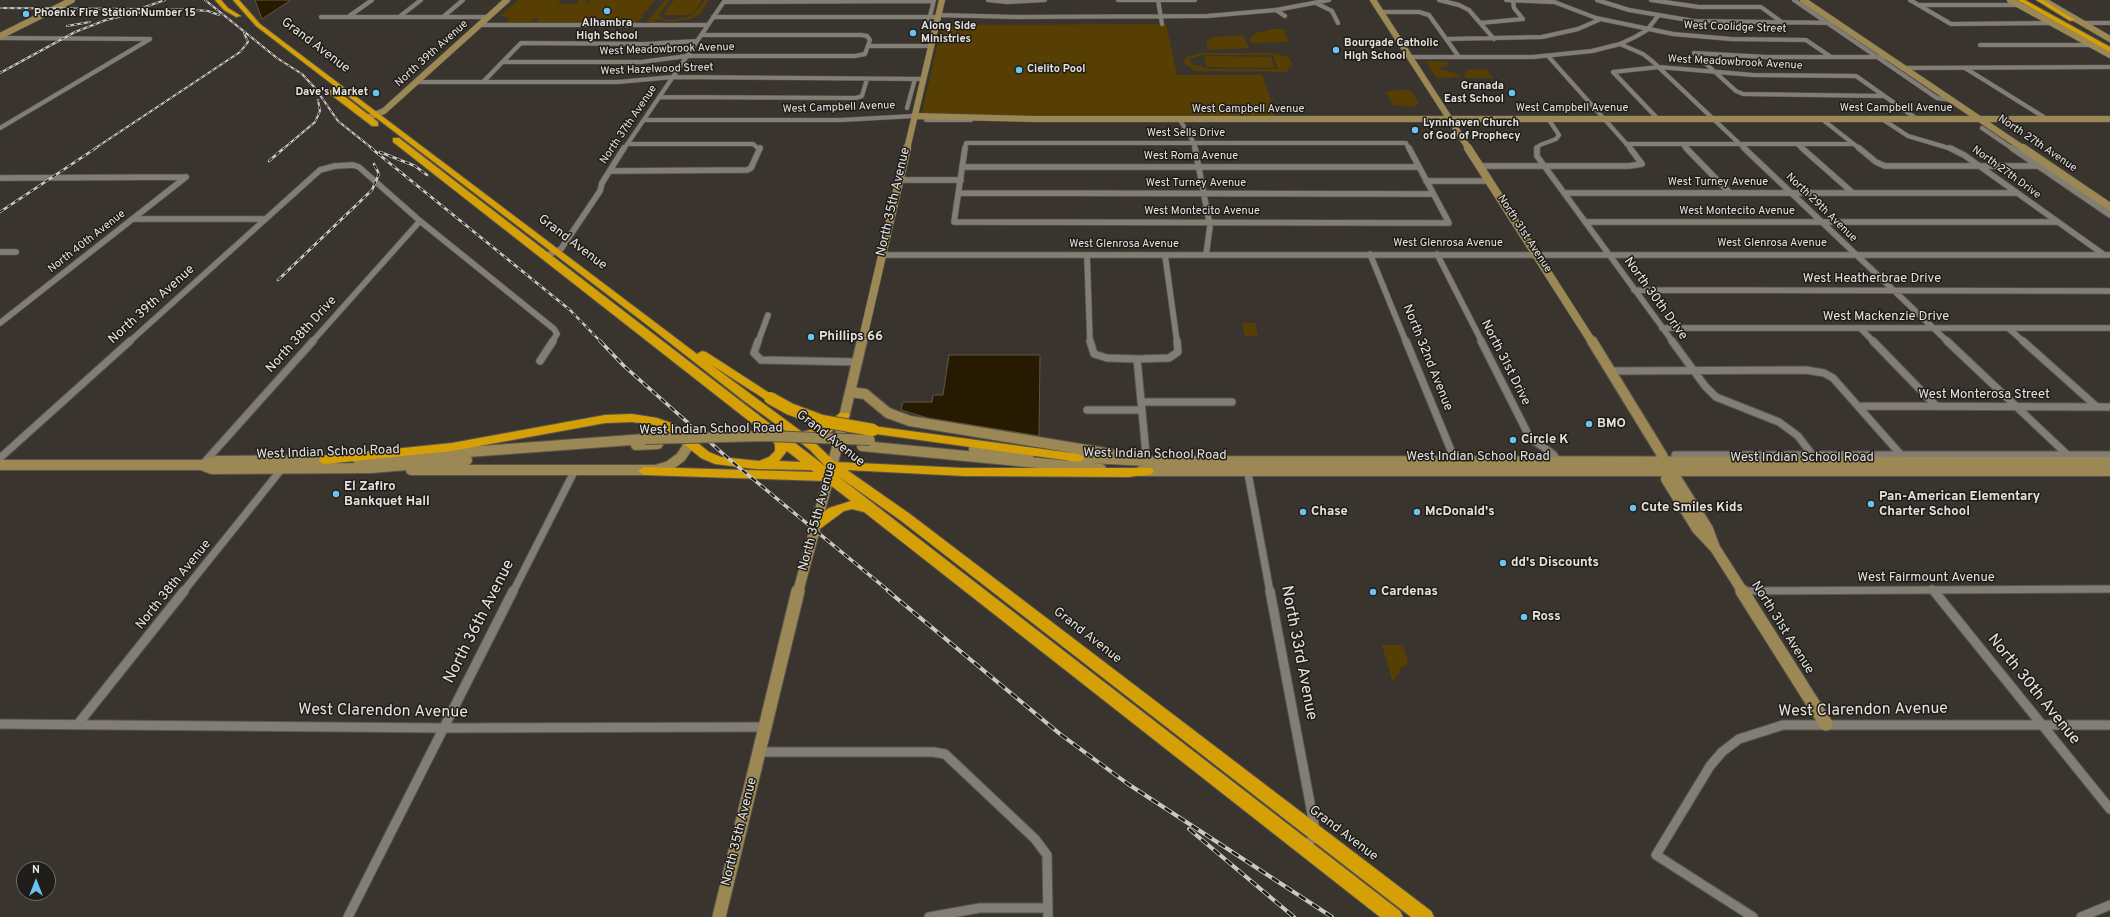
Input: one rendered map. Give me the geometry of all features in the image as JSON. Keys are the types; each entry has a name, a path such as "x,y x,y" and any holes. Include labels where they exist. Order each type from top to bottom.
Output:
{"highway":[{"path":"218,0 226,9 238,16"},
{"name":"Grand Avenue","path":"226,0 238,16 250,27 815,466 831,472"},
{"name":"Grand Avenue","path":"236,0 250,18 814,447 831,472 876,513 1036,637 1311,841 1425,917"},
{"path":"245,0 250,18"},
{"path":"2012,0 2110,47"},
{"path":"2028,0 2110,47"},
{"path":"2031,0 2095,35"},
{"path":"2039,0 2095,35 2110,47"},
{"path":"2021,2 2071,28"},
{"path":"2021,2 2110,47"},
{"path":"449,181 459,178"},
{"path":"630,321 646,319"},
{"path":"667,336 691,347 770,398 790,409 868,439 1079,458"},
{"path":"724,395 736,389"},
{"path":"795,432 808,435 820,433 830,428 844,415"},
{"path":"325,460 445,448 622,418 657,422 670,428 712,459 726,463 815,466"},
{"path":"756,465 768,462 778,455 781,445 774,434"},
{"path":"644,471 783,474 831,472 859,468 1061,473 1147,466"},
{"path":"831,472 845,473 859,468"},
{"path":"870,492 866,479 870,473 880,469"},
{"name":"Grand Avenue","path":"845,473 1049,628 1311,841 1394,917"},
{"path":"816,525 833,511 847,506 859,506 876,513"},
{"path":"1036,637 1049,628"}],"main road":[{"path":"0,37 72,0"},
{"name":"North 39th Avenue","path":"367,118 377,115 417,82 507,0"},
{"name":"North 35th Avenue","path":"719,917 765,727 816,525 831,472 942,0"},
{"name":"North 31st Avenue","path":"1373,0 1611,371 1664,461 1668,472 1666,479 1698,529 1715,548 1826,724"},
{"name":"North 27th Avenue","path":"1803,0 2110,207"},
{"path":"2012,0 2021,2 2110,55"},
{"path":"2043,0 2110,39"},
{"name":"West Campbell Avenue","path":"914,116 1033,120 2110,119"},
{"path":"850,392 865,394 888,413 910,421 1147,466"},
{"name":"West Indian School Road","path":"0,465 202,465 212,469 325,460 383,459 645,438 766,436 868,439 901,448 1072,467 1147,466 1246,461 1664,461 1815,458 2071,459 2110,462"},
{"path":"371,468 393,470 644,471 661,469 678,460 686,450 688,442 686,439"},
{"name":"West Indian School Road","path":"286,464 371,468 658,444 868,439"},
{"name":"West Indian School Road","path":"1079,458 1147,466 1248,472 2110,471"}],"street":[{"path":"348,17 372,0"},
{"path":"399,17 421,0"},
{"path":"443,17 463,0"},
{"path":"988,1 1045,0"},
{"path":"1118,0 1194,0"},
{"path":"1158,0 1162,24"},
{"path":"713,17 930,19 938,16 1075,15 1161,17 1221,15 1276,10 1329,0"},
{"path":"1439,0 1469,10 1494,39"},
{"name":"West Coolidge Street","path":"1506,0 1550,1 1601,19 1647,30 1731,39 1806,40 1831,57"},
{"path":"1597,0 1629,10 1658,16 1716,23 1836,23"},
{"path":"1651,0 1699,7 1761,7 1784,23"},
{"name":"North 27th Avenue","path":"1794,0 1938,98 1951,100"},
{"path":"1910,0 1951,24 2054,23"},
{"path":"725,1 934,1 930,19"},
{"name":"North 37th Avenue","path":"557,252 561,249 600,191 610,171 627,144 725,1"},
{"path":"1480,23 1523,19 1524,18 1514,8 1513,1"},
{"path":"1919,5 2021,2"},
{"path":"1316,3 1332,11 1338,23"},
{"path":"1276,10 1286,16"},
{"path":"1380,12 1427,14 1459,57"},
{"path":"1410,57 1548,56 1592,51 1620,44 1647,30 1658,16"},
{"path":"321,17 488,17"},
{"path":"1446,39 1532,38 1560,34 1578,29 1601,19"},
{"path":"2082,23 2110,23"},
{"path":"479,25 708,25"},
{"path":"701,35 867,36 870,38 869,46 930,46"},
{"path":"0,37 150,39 0,128"},
{"path":"483,82 521,43 645,44 697,41"},
{"name":"North 29th Avenue","path":"1620,44 1642,54 1659,67 2084,470"},
{"path":"1980,45 2092,45"},
{"name":"West Meadowbrook Avenue","path":"503,62 641,62 687,56 855,56 865,54 869,46"},
{"path":"1887,57 1766,57 1694,53 1736,91 1743,94 1884,96 1917,119"},
{"path":"1480,166 1641,165 1642,161 1548,56"},
{"name":"West Meadowbrook Avenue","path":"1658,119 1613,72 1659,67 1753,75 1856,76 1884,96"},
{"path":"1904,68 2110,67"},
{"path":"1965,68 2047,119"},
{"name":"West Hazelwood Street","path":"417,82 625,82 673,77 923,79"},
{"path":"659,97 861,98 867,79"},
{"path":"907,108 915,79"},
{"name":"West Campbell Avenue","path":"644,120 841,120 914,116"},
{"name":"North 27th Drive","path":"1882,119 1902,134 1954,150 1979,166 2110,259"},
{"name":"West Campbell Avenue","path":"926,120 1033,120"},
{"path":"1180,120 1194,143 1210,222 1211,229 1206,254"},
{"name":"North 30th Drive","path":"1549,120 1559,135 1556,139 1540,145 1536,149 1537,156 1693,371 1716,396 1779,422 1798,436 1815,458"},
{"path":"1823,120 1882,165 2050,166"},
{"name":"North 27th Avenue","path":"1982,128 2110,215"},
{"name":"West Sells Drive","path":"962,168 966,143 1406,143 1419,167"},
{"path":"610,171 747,170 750,168 760,148 758,145 627,144"},
{"path":"1626,144 1854,144"},
{"path":"1682,144 1730,193"},
{"path":"1797,144 1853,193"},
{"name":"North 39th Avenue","path":"0,458 320,170 345,164 357,166 420,220"},
{"path":"1419,167 1434,194"},
{"name":"West Roma Avenue","path":"962,168 1419,167"},
{"path":"959,193 962,168"},
{"name":"North 40th Avenue","path":"0,178 186,177 0,323"},
{"path":"900,180 960,180"},
{"path":"1426,181 1489,181"},
{"name":"West Turney Avenue","path":"959,193 1434,194"},
{"name":"West Montecito Avenue","path":"959,193 954,222 1449,223 1434,194"},
{"name":"West Turney Avenue","path":"1564,193 2016,193"},
{"path":"133,219 265,219"},
{"path":"420,220 554,328 557,334 540,361"},
{"name":"North 38th Drive","path":"202,465 420,220"},
{"name":"West Montecito Avenue","path":"1585,222 2057,222"},
{"path":"0,252 16,252"},
{"path":"546,256 557,252"},
{"path":"1086,254 1090,345 1094,354 1107,358 1137,359 1169,358 1178,352 1165,254"},
{"name":"North 32nd Avenue","path":"1370,254 1459,472"},
{"name":"North 31st Drive","path":"1437,254 1530,438 1553,454 1565,471"},
{"name":"West Glenrosa Avenue","path":"882,255 2110,255"},
{"name":"West Heatherbrae Drive","path":"1634,290 2110,291"},
{"path":"768,315 754,353 758,358 768,361 857,362"},
{"name":"West Mackenzie Drive","path":"1662,328 2110,328"},
{"path":"1860,328 1936,406"},
{"path":"2008,328 2097,407"},
{"path":"1137,359 1147,466"},
{"path":"1611,371 1812,370 1824,373 1833,378 1915,472"},
{"path":"1141,402 1232,402"},
{"name":"West Monterosa Street","path":"1858,406 2110,407"},
{"path":"1087,410 1142,410"},
{"name":"West Indian School Road","path":"1675,455 1815,458"},
{"name":"West Indian School Road","path":"2071,459 2110,456"},
{"name":"North 33rd Avenue","path":"1246,461 1311,841"},
{"name":"North 38th Avenue","path":"78,724 286,464"},
{"name":"North 36th Avenue","path":"348,917 575,470"},
{"name":"North 30th Avenue","path":"1932,589 2110,809"},
{"name":"West Fairmount Avenue","path":"1742,591 2110,589"},
{"name":"West Clarendon Avenue","path":"0,724 444,728 765,727"},
{"name":"West Clarendon Avenue","path":"1753,917 1656,854 1710,766 1722,752 1740,739 1766,729 1783,725 2110,725"},
{"path":"759,752 933,752 945,754 1035,839 1047,855 1048,913 980,908 929,917"},
{"path":"2081,917 2110,905"}],"shaded area":[{"path":"255,0 291,0 262,19"},
{"name":"Alhambra High School","path":"518,0 561,0 557,4 575,4 579,0 589,0 583,1 587,2 585,6 591,0 655,0 643,15 640,15 643,16 637,23 535,23 539,18 536,18 530,23 505,23 511,18 500,16"},
{"path":"665,0 670,0 659,15 663,19 671,20 692,16 705,0 709,0 700,14 691,19 669,22 656,19 654,22 647,22"},
{"path":"674,0 702,0 692,15 663,15"},
{"path":"1166,24 1177,75 1262,75 1277,118 1033,118 922,113 942,25"},
{"path":"1273,29 1284,29 1289,42 1251,43 1250,39 1253,34"},
{"path":"1243,35 1249,48 1207,50 1207,40 1213,37"},
{"path":"1201,53 1272,53 1288,57 1293,64 1287,72 1195,71 1184,63 1184,60 1187,57","holes":["1202,55 1273,55 1278,69 1210,69 1191,64 1190,59"]},
{"path":"1204,56 1271,57 1274,68 1207,67"},
{"path":"1426,62 1448,62 1448,64 1444,67 1437,69 1453,72 1461,77 1440,78 1435,76"},
{"path":"1486,69 1493,78 1466,78 1464,75 1467,70"},
{"path":"1411,90 1419,104 1411,107 1393,105 1386,92"},
{"path":"1242,323 1255,323 1258,336 1245,336"},
{"path":"949,355 1040,355 1039,436 928,418 901,410 903,402 932,402 933,395 943,395"},
{"path":"1382,645 1403,645 1408,662 1399,670 1401,671 1397,674 1393,683"}],"railway":[{"path":"142,8 165,0"},
{"path":"205,0 277,58 302,74 315,88 338,121 373,149"},
{"path":"0,8 141,9"},
{"path":"0,73 75,32 106,20 136,13 179,9 208,11 219,15"},
{"path":"67,26 90,22"},
{"path":"94,149 240,52 248,42 244,33"},
{"path":"283,149 315,122 320,111 318,100"},
{"path":"0,212 96,148"},
{"path":"269,161 284,148"},
{"path":"371,148 570,310 601,342"},
{"path":"380,152 415,166 427,175"},
{"path":"278,280 372,190 379,174 374,164"},
{"path":"600,341 624,366 730,460 890,592"},
{"path":"888,591 1060,734 1128,784 1332,917"},
{"path":"1189,829 1294,917"}],"place":[{"name":"Alhambra High School","path":"607,11"},
{"name":"Phoenix Fire Station Number 15","path":"26,14"},
{"name":"Along Side Ministries","path":"913,33"},
{"name":"Bourgade Catholic High School","path":"1336,50"},
{"name":"Cielito Pool","path":"1019,70"},
{"name":"Dave's Market","path":"376,93"},
{"name":"Granada East School","path":"1512,93"},
{"name":"Lynnhaven Church of God of Prophecy","path":"1415,130"},
{"name":"Phillips 66","path":"811,337"},
{"name":"BMO","path":"1589,424"},
{"name":"Circle K","path":"1513,440"},
{"name":"El Zafiro Bankquet Hall","path":"336,494"},
{"name":"Pan-American Elementary Charter School","path":"1871,504"},
{"name":"Cute Smiles Kids","path":"1633,508"},
{"name":"Chase","path":"1303,512"},
{"name":"McDonald's","path":"1417,512"},
{"name":"dd's Discounts","path":"1503,563"},
{"name":"Cardenas","path":"1373,592"},
{"name":"Ross","path":"1524,617"}]}
